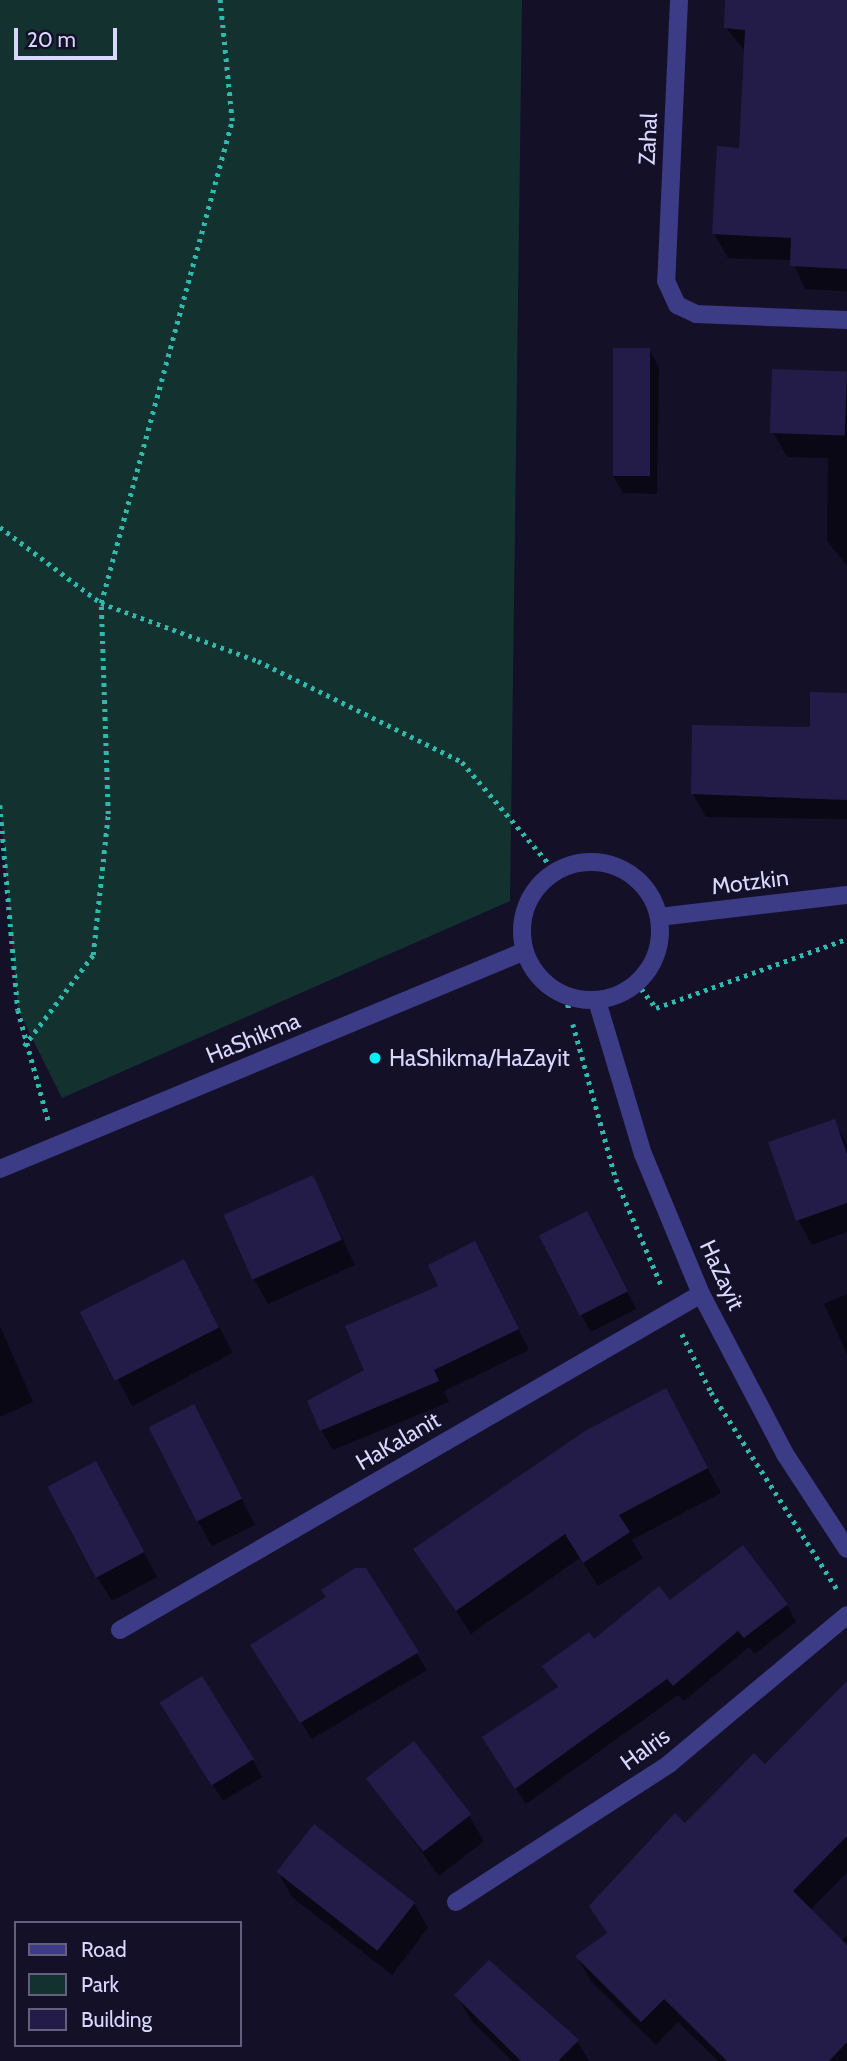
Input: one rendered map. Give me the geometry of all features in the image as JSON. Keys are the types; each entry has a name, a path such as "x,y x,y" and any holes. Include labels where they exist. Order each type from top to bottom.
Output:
{"street":[{"name":"Zahal","path":"679,0 666,281 677,305 696,314 847,320"},
{"path":"583,862 613,865 635,877 659,917 659,941 636,982 597,1000 566,996 543,982 525,951 521,933 529,899 555,871 583,862"},
{"name":"Motzkin","path":"659,917 847,895"},
{"name":"HaShikma","path":"0,1169 56,1143 525,951"},
{"name":"HaZayit","path":"597,1000 643,1154 701,1294 785,1454 847,1549"},
{"name":"HaKalanit","path":"120,1630 701,1294"},
{"name":"HaIris","path":"456,1902 668,1764 847,1615"}],"path":[{"path":"23,1046 93,955 108,814 101,603 232,121 220,0"},
{"path":"0,527 101,603 258,661 462,762 555,871"},
{"path":"0,805 23,1046 56,1143"},
{"path":"636,982 656,1008 847,939"}],"green space":[{"path":"0,0 522,0 510,901 62,1098 18,1010 0,806"}],"building":[{"path":"725,0 847,0 847,269 790,266 791,238 712,234 717,146 739,148 745,30 724,28"},
{"path":"613,348 650,348 650,476 613,476"},
{"path":"772,369 847,372 845,436 770,433"},
{"path":"810,692 847,693 847,800 691,794 692,725 810,727"},
{"path":"835,1119 847,1154 847,1203 796,1221 768,1142"},
{"path":"313,1175 342,1240 252,1280 223,1215"},
{"path":"587,1211 628,1291 580,1316 539,1236"},
{"path":"475,1241 519,1329 434,1370 439,1381 320,1431 307,1401 364,1370 345,1326 438,1286 428,1265"},
{"path":"184,1259 219,1328 115,1381 80,1312"},
{"path":"666,1388 708,1468 619,1515 630,1532 583,1563 565,1534 456,1611 413,1549 585,1431"},
{"path":"194,1404 242,1498 197,1522 149,1427"},
{"path":"96,1461 144,1552 96,1578 47,1487"},
{"path":"743,1545 788,1604 744,1638 738,1631 673,1686 667,1679 515,1789 482,1737 558,1687 542,1666 589,1632 594,1639 659,1586 670,1600"},
{"path":"355,1568 366,1568 419,1652 300,1723 250,1645 326,1597 321,1590"},
{"path":"202,1676 254,1759 212,1786 160,1702"},
{"path":"847,1681 847,1836 793,1891 847,1945 847,2042 829,2061 727,2061 664,1999 641,2022 575,1956 607,1933 589,1906 675,1813 685,1823 754,1753 765,1764"},
{"path":"414,1741 471,1814 423,1852 366,1779"},
{"path":"314,1824 415,1903 377,1951 276,1872"},
{"path":"489,1960 579,2040 558,2061 521,2061 454,1995"}],"place":[{"name":"HaShikma/HaZayit","path":"375,1058"}]}
